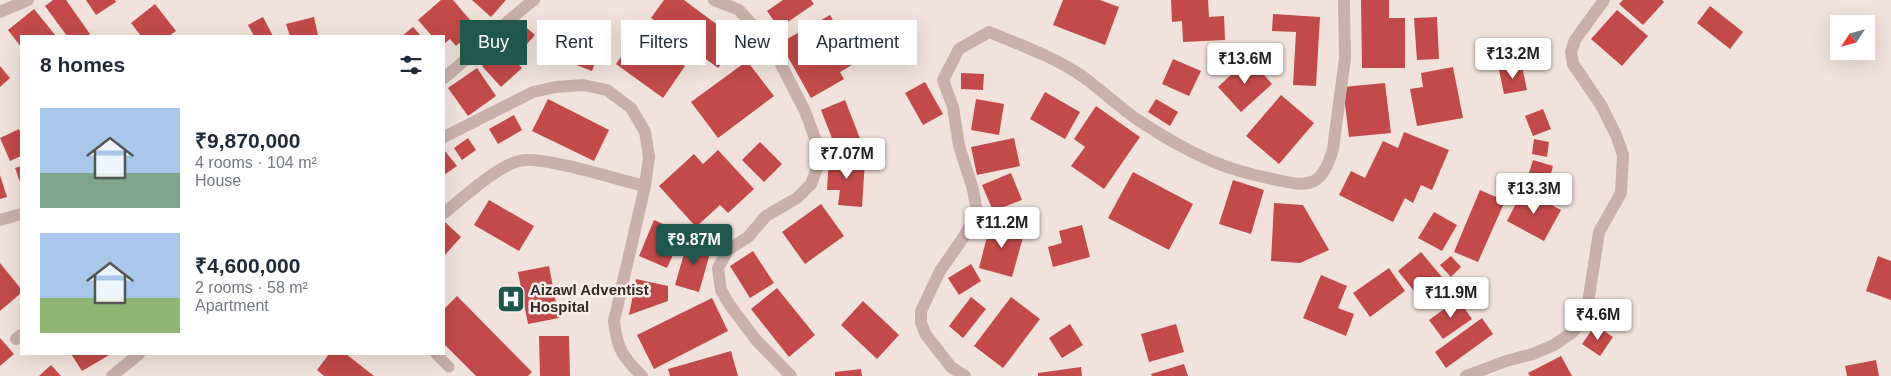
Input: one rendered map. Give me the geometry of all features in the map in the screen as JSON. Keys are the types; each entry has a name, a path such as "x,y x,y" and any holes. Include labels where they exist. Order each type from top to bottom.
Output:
{"street":[{"path":"0,12 28,0"},
{"path":"445,77 534,0"},
{"path":"714,0 739,10 771,45 805,111 816,141 819,163 811,184 797,198 766,216 748,237 728,250 718,268 721,290 729,304 756,340 791,376"},
{"path":"965,376 951,367 926,335 921,323 921,311 940,270 962,238 976,213 973,189 960,146 954,107 943,80 959,49 989,32 1032,49 1081,75 1135,118 1177,143 1222,165 1258,176 1292,183 1303,183 1314,181 1323,172 1330,161 1333,149 1345,58 1344,0"},
{"path":"1466,376 1506,361 1533,354 1554,345 1573,332 1586,316 1599,232 1621,193 1623,155 1616,135 1601,105 1573,64 1571,52 1575,40 1604,0"},
{"path":"445,136 533,92 556,87 583,85 607,90 631,108 645,132 649,156 645,186 614,321 616,343 627,362 642,376"},
{"path":"445,212 495,173 519,161 540,160 645,186"},
{"path":"0,220 20,214"},
{"path":"112,376 138,355"}],"lane":[{"path":"437,355 449,367"}],"building":[{"path":"53,0 66,0 90,34 66,35 45,6"},
{"path":"86,0 115,0 116,2 96,15"},
{"path":"441,0 453,0 470,20 460,20 460,43 456,46 450,39 445,43 445,35 431,35 418,20"},
{"path":"472,0 506,0 491,17"},
{"path":"664,0 684,0 716,24 716,65 720,65 718,68 706,59 706,20 654,20 651,18"},
{"path":"783,0 811,0 814,4 788,22 788,20 773,20 767,11"},
{"path":"1063,0 1100,0 1119,7 1105,45 1053,25"},
{"path":"1171,0 1208,0 1209,17 1224,16 1225,40 1183,42 1182,21 1172,22"},
{"path":"1361,0 1389,0 1389,18 1405,18 1405,68 1362,68"},
{"path":"1623,0 1662,0 1664,2 1643,25 1619,4"},
{"path":"155,4 176,31 170,35 140,35 131,23"},
{"path":"1710,6 1743,32 1730,49 1697,23"},
{"path":"34,9 55,35 20,35 20,46 8,30"},
{"path":"1617,10 1648,36 1622,66 1591,39"},
{"path":"1273,14 1320,17 1316,86 1293,85 1296,32 1272,31"},
{"path":"830,15 833,20 821,20"},
{"path":"263,17 272,35 253,35 248,25"},
{"path":"314,17 318,35 290,35 286,24"},
{"path":"1437,17 1439,59 1417,60 1414,18"},
{"path":"413,27 420,35 403,35"},
{"path":"527,28 535,35 527,44"},
{"path":"798,33 798,65 852,65 840,72 844,79 811,98 788,57 788,39"},
{"path":"621,57 621,65 685,66 663,98 616,64"},
{"path":"1249,58 1272,84 1241,112 1218,87"},
{"path":"1173,59 1201,71 1189,96 1162,84"},
{"path":"519,65 522,68 501,87 482,66"},
{"path":"576,65 594,65 592,71"},
{"path":"742,65 750,65 774,96 718,138 691,102"},
{"path":"0,66 10,78 0,87"},
{"path":"1522,66 1527,90 1504,94 1499,70"},
{"path":"1453,67 1463,118 1417,126 1410,89 1423,87 1421,73"},
{"path":"477,68 496,96 468,116 448,88"},
{"path":"961,73 984,74 983,90 961,89"},
{"path":"925,82 943,114 923,125 905,93"},
{"path":"1385,83 1391,133 1349,137 1343,87"},
{"path":"1045,92 1080,112 1065,139 1030,119"},
{"path":"1281,95 1314,123 1279,164 1246,136"},
{"path":"548,99 609,130 594,161 532,131"},
{"path":"976,99 1004,104 999,135 971,130"},
{"path":"1156,99 1178,112 1170,126 1148,112"},
{"path":"845,100 861,141 837,151 821,110"},
{"path":"1096,106 1140,137 1104,189 1071,166 1085,147 1074,139"},
{"path":"1543,109 1551,129 1533,136 1525,116"},
{"path":"514,115 522,130 498,144 489,129"},
{"path":"19,129 20,156 10,161 0,138"},
{"path":"1404,132 1449,150 1432,190 1421,185 1413,203 1405,198 1393,222 1339,195 1351,171 1365,178 1383,141 1398,148"},
{"path":"468,138 476,150 462,160 454,148"},
{"path":"1014,138 1020,166 977,175 971,147"},
{"path":"1534,139 1549,142 1547,157 1532,154"},
{"path":"760,142 782,164 764,182 742,160"},
{"path":"718,150 754,189 728,213 720,205 696,227 659,186 694,154 703,164"},
{"path":"445,151 457,166 445,174"},
{"path":"829,157 865,160 862,207 838,205 840,190 827,190"},
{"path":"1533,160 1553,166 1545,195 1524,189"},
{"path":"20,166 20,182 15,168"},
{"path":"1133,172 1193,204 1169,250 1108,218"},
{"path":"1011,173 1022,200 993,211 982,185"},
{"path":"0,175 7,197 0,199"},
{"path":"1233,180 1264,190 1251,234 1219,224"},
{"path":"1480,190 1505,201 1478,262 1454,252"},
{"path":"1523,190 1561,210 1544,241 1507,221"},
{"path":"489,200 534,226 519,251 474,225"},
{"path":"1274,203 1303,205 1329,250 1300,263 1271,261"},
{"path":"821,204 844,236 805,264 782,232"},
{"path":"1434,212 1457,225 1442,251 1418,238"},
{"path":"654,220 683,233 667,268 639,256"},
{"path":"991,221 1025,230 1012,277 979,268"},
{"path":"445,222 461,237 445,255"},
{"path":"1082,225 1090,257 1053,267 1048,247 1062,243 1059,231"},
{"path":"688,240 712,246 699,292 675,285"},
{"path":"753,251 774,283 750,298 730,266"},
{"path":"1421,252 1446,282 1422,301 1398,271"},
{"path":"1451,256 1461,267 1451,277 1440,265"},
{"path":"1878,256 1891,261 1891,300 1866,291"},
{"path":"0,263 20,288 20,294 0,311"},
{"path":"971,264 981,281 959,295 948,278"},
{"path":"549,266 559,318 528,324 518,272"},
{"path":"1389,268 1405,291 1370,317 1353,293"},
{"path":"1321,275 1347,286 1338,308 1354,314 1346,336 1303,318"},
{"path":"636,279 668,286 668,301 629,315"},
{"path":"777,288 815,335 789,357 751,309"},
{"path":"457,296 532,372 528,376 476,376 445,345 445,308"},
{"path":"971,297 986,309 963,338 949,326"},
{"path":"1011,297 1040,319 1003,368 974,346"},
{"path":"712,298 728,331 654,369 637,335"},
{"path":"1458,299 1472,319 1443,339 1429,320"},
{"path":"863,301 899,335 877,359 841,325"},
{"path":"1482,318 1493,334 1446,368 1435,352"},
{"path":"1070,324 1083,345 1062,358 1049,338"},
{"path":"1176,324 1184,352 1149,362 1141,334"},
{"path":"1595,325 1613,337 1600,356 1582,344"},
{"path":"539,336 569,336 570,376 540,376"},
{"path":"0,338 14,354 0,366"},
{"path":"731,351 738,376 670,376 668,369"},
{"path":"72,355 109,355 82,371"},
{"path":"328,355 347,355 374,376 324,376 317,370"},
{"path":"1561,356 1572,376 1530,376 1528,373"},
{"path":"1876,360 1879,376 1847,376 1845,366"},
{"path":"1184,364 1188,376 1152,376 1151,374"},
{"path":"51,365 61,376 39,376"},
{"path":"1081,367 1082,376 1038,376 1038,373"},
{"path":"861,369 862,376 835,376 835,372"}],"place":[{"name":"Aizawl Adventist Hospital","path":"511,299"}]}
